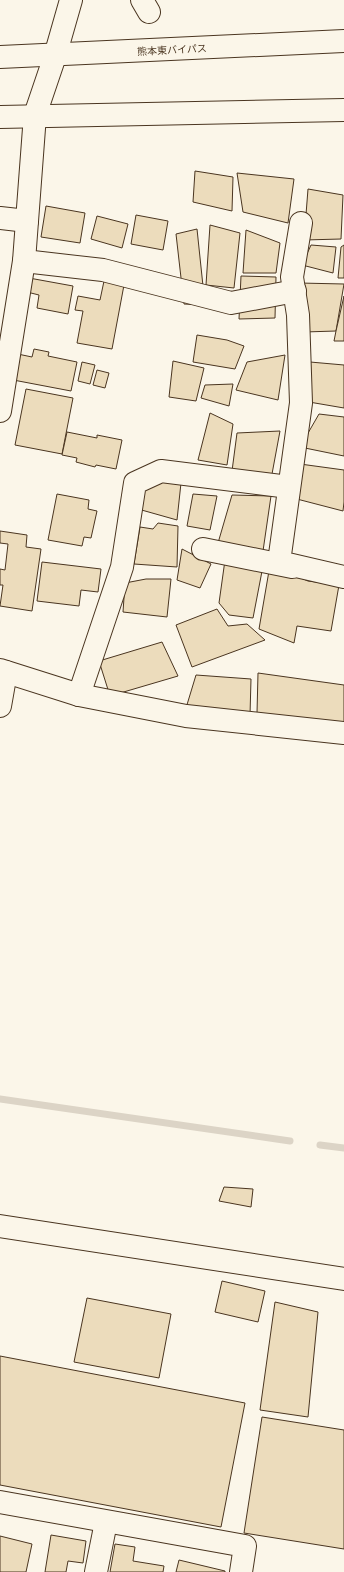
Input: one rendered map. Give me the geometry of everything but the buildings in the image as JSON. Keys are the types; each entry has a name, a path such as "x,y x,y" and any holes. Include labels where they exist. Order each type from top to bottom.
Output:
{"main road":[{"path":"0,411 24,261 35,115 55,56 71,0"},
{"name":"熊本東バイパス","path":"0,58 344,41"},
{"path":"0,117 35,115 344,110"},
{"path":"0,218 27,221"},
{"path":"301,224 292,276 298,315 301,403 279,562 344,578"},
{"path":"24,261 103,270 231,303 295,291"},
{"path":"79,695 122,567 135,484 161,471 289,487"},
{"path":"203,549 344,578"},
{"path":"0,706 3,671 79,695 186,716 344,733"},
{"path":"0,1226 344,1279"},
{"path":"0,1502 246,1546 241,1572"},
{"path":"96,1572 106,1522"}],"waterway":[{"path":"0,1099 290,1141"},
{"path":"320,1145 344,1148"}]}
